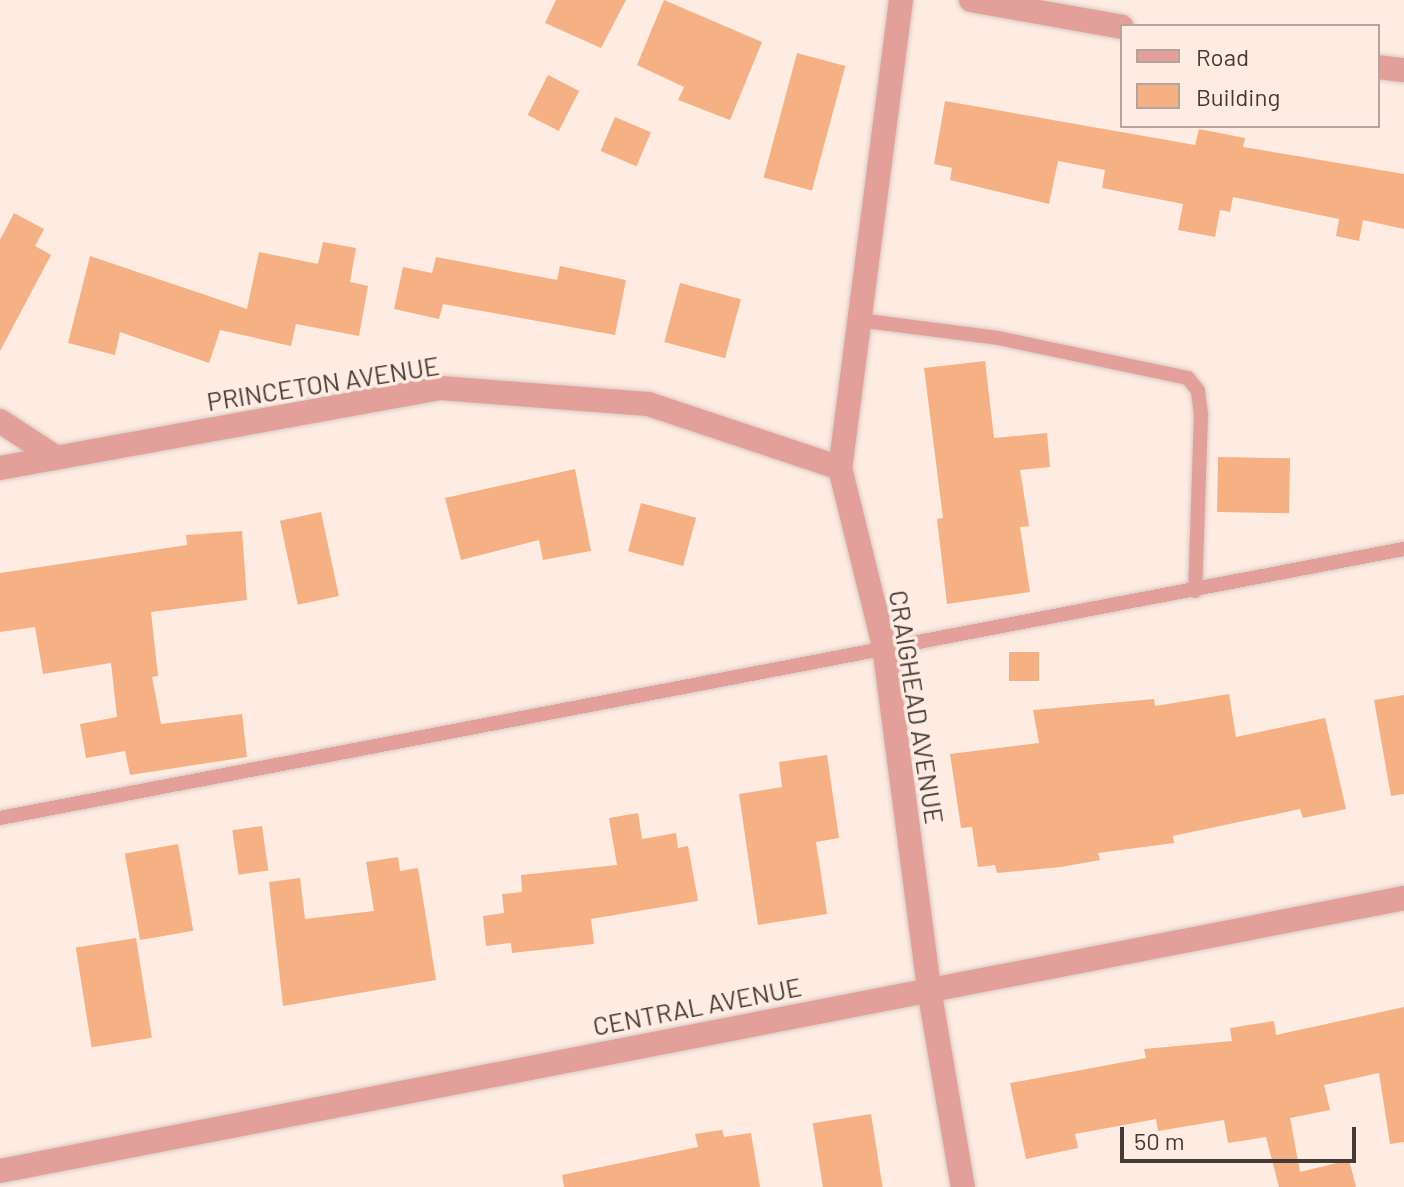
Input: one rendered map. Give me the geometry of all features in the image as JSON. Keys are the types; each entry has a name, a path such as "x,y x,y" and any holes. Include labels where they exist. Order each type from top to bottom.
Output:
{"street":[{"name":"CRAIGHEAD AVENUE","path":"901,0 840,468 884,646 929,989 963,1187"},
{"path":"971,0 1120,27"},
{"path":"1380,67 1404,70"},
{"name":"PRINCETON AVENUE","path":"0,468 439,388 648,404 840,468"},
{"path":"0,421 55,457"},
{"name":"CENTRAL AVENUE","path":"0,1171 1404,898"}],"lane":[{"path":"858,320 998,338 1188,378 1198,391 1201,414 1195,591"},
{"path":"0,818 884,646 1195,591 1404,549"}],"building":[{"path":"556,0 626,0 601,48 545,23"},
{"path":"664,0 762,42 730,120 678,100 684,87 637,65"},
{"path":"797,53 845,66 812,191 764,178"},
{"path":"548,75 579,91 559,131 528,115"},
{"path":"945,101 1195,145 1199,129 1245,138 1243,147 1404,174 1404,229 1363,220 1359,241 1336,236 1339,219 1233,197 1230,212 1220,210 1215,237 1178,230 1183,204 1102,188 1105,170 1058,161 1049,204 950,180 952,168 934,164"},
{"path":"615,117 651,132 636,166 601,151"},
{"path":"14,213 44,229 35,246 51,255 0,351 0,240"},
{"path":"323,242 356,248 350,282 368,286 359,336 296,324 291,346 220,330 209,363 120,332 115,355 68,343 90,256 247,309 259,252 318,264"},
{"path":"436,257 557,280 560,266 626,280 615,335 443,304 439,319 394,309 403,267 432,273"},
{"path":"680,283 741,299 725,358 664,342"},
{"path":"985,361 994,438 1047,433 1050,467 1020,470 1029,526 1020,527 1030,592 947,604 937,519 943,518 924,368"},
{"path":"1218,457 1290,458 1289,513 1217,512"},
{"path":"575,469 591,551 543,560 539,540 461,560 445,498"},
{"path":"641,503 696,518 683,566 628,551"},
{"path":"321,512 339,596 298,605 280,521"},
{"path":"242,531 247,600 151,612 158,676 152,677 161,724 242,714 247,757 130,775 125,751 86,758 80,724 117,717 111,663 43,674 35,627 0,632 0,573 187,545 186,535"},
{"path":"1009,652 1039,652 1039,681 1009,681"},
{"path":"1229,694 1236,737 1325,718 1346,809 1303,818 1300,809 1173,836 1174,843 1098,853 1100,860 1061,867 997,873 995,865 978,867 972,827 961,828 950,754 1039,743 1033,710 1154,699 1155,706"},
{"path":"1404,695 1404,794 1391,796 1374,700"},
{"path":"827,755 839,838 816,842 827,914 758,925 739,794 782,787 779,762"},
{"path":"638,813 642,839 676,833 678,848 688,846 698,901 591,919 594,944 512,953 511,943 486,946 483,916 504,913 502,894 522,892 521,875 617,865 609,818"},
{"path":"262,826 268,871 239,875 232,830"},
{"path":"178,844 193,931 140,940 125,853"},
{"path":"398,857 400,871 418,868 436,980 283,1006 269,882 300,878 305,919 374,911 366,862"},
{"path":"136,938 152,1038 92,1047 76,948"},
{"path":"1404,1007 1404,1142 1390,1144 1379,1073 1324,1085 1330,1110 1290,1118 1300,1172 1349,1160 1356,1187 1279,1187 1266,1137 1228,1143 1224,1120 1158,1131 1156,1119 1075,1134 1078,1148 1026,1159 1010,1083 1146,1058 1144,1049 1232,1041 1230,1028 1274,1021 1276,1035"},
{"path":"871,1114 883,1187 823,1187 813,1123"},
{"path":"722,1130 724,1137 751,1133 760,1187 564,1187 562,1175 698,1147 695,1134"}]}
